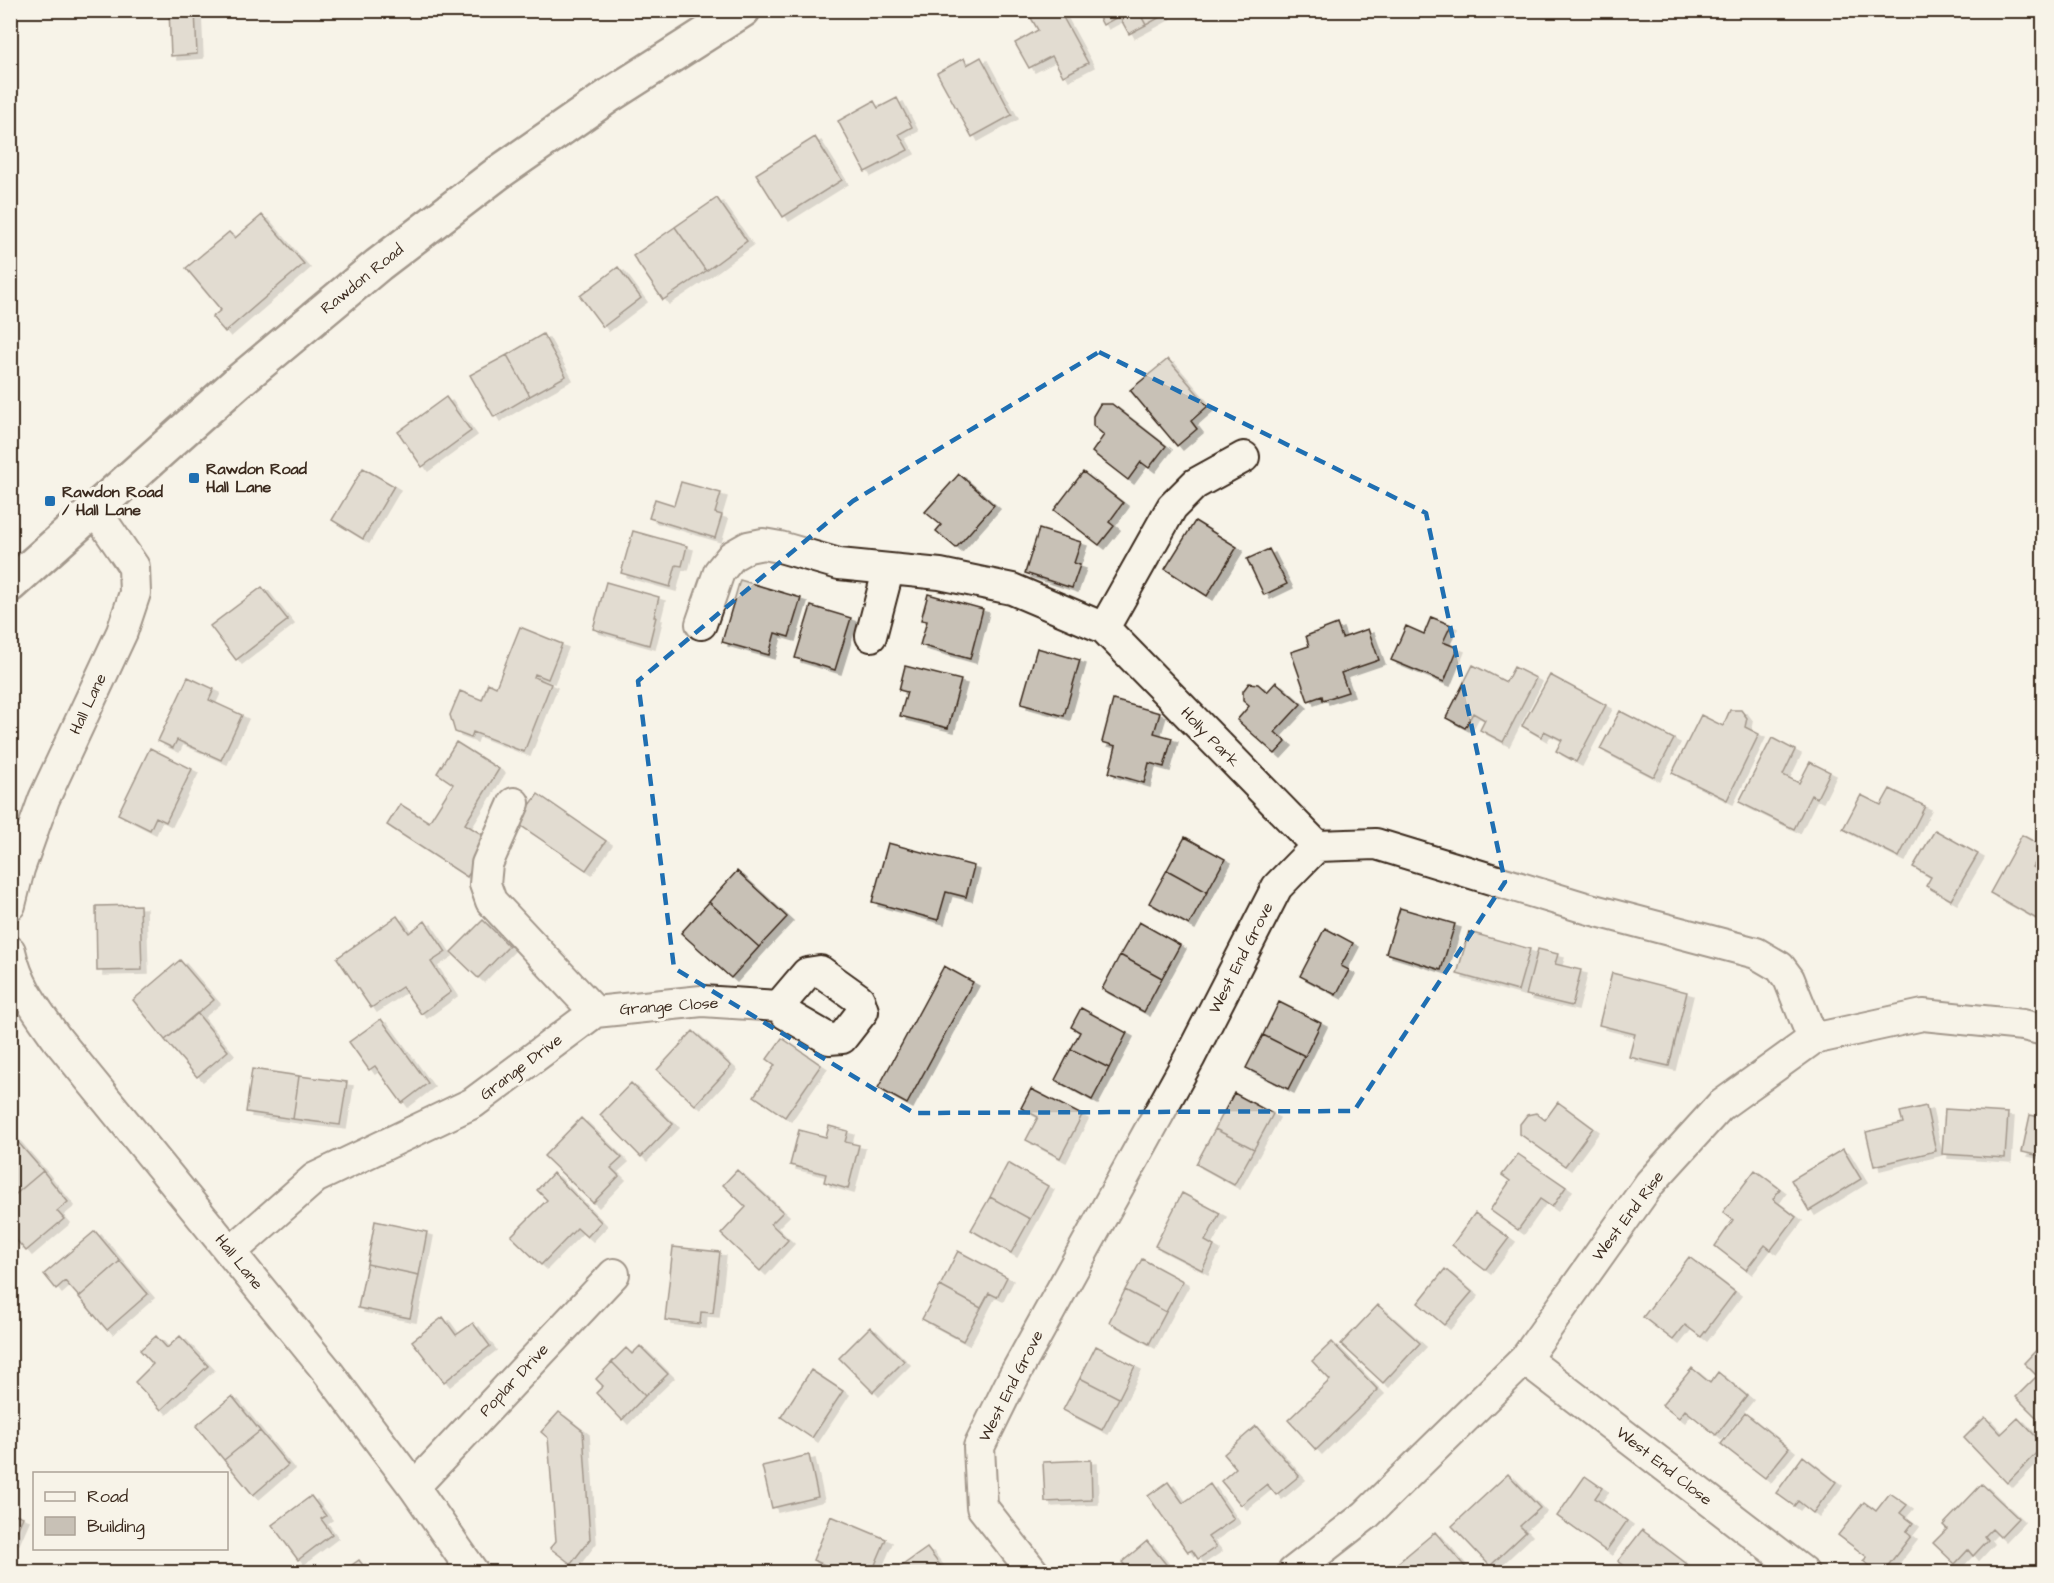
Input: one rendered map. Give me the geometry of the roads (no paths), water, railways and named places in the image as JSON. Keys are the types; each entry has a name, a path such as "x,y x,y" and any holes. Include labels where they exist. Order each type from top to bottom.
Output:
{"main road":[{"name":"Rawdon Road","path":"10,585 239,381 378,265 545,140 620,88 743,10"}],"street":[{"path":"1104,628 1172,507 1195,483 1244,457"},
{"name":"Hall Lane","path":"10,905 19,869 44,799 122,632 135,593 134,567 94,510"},
{"name":"Holly Park","path":"701,624 719,572 732,556 748,547 763,544 839,564 888,571 940,574 1012,589 1104,628 1317,846"},
{"path":"871,636 888,571"},
{"path":"514,803 487,864 485,884 491,901 595,1012"},
{"path":"1317,846 1376,844 1586,908 1756,953 1780,968 1789,979 1813,1039"},
{"name":"West End Grove","path":"1033,1572 982,1507 979,1447 1014,1376 1190,1057 1277,887 1317,846"},
{"name":"Hall Lane","path":"10,951 15,972 28,997 57,1039 327,1371 414,1486 473,1572"},
{"name":"Grange Close","path":"595,1012 702,1001 779,1006"},
{"name":"Grange Drive","path":"231,1252 315,1178 473,1103 595,1012"},
{"name":"West End Rise","path":"1293,1572 1366,1515 1525,1359 1650,1183 1720,1106 1813,1039 1923,1015 2023,1025 2043,1030"},
{"name":"Poplar Drive","path":"414,1486 614,1274"},
{"name":"West End Close","path":"1525,1359 1803,1572"}],"place":[{"name":"Rawdon Road Hall Lane","path":"194,478"},
{"name":"Rawdon Road / Hall Lane","path":"50,501"}]}
